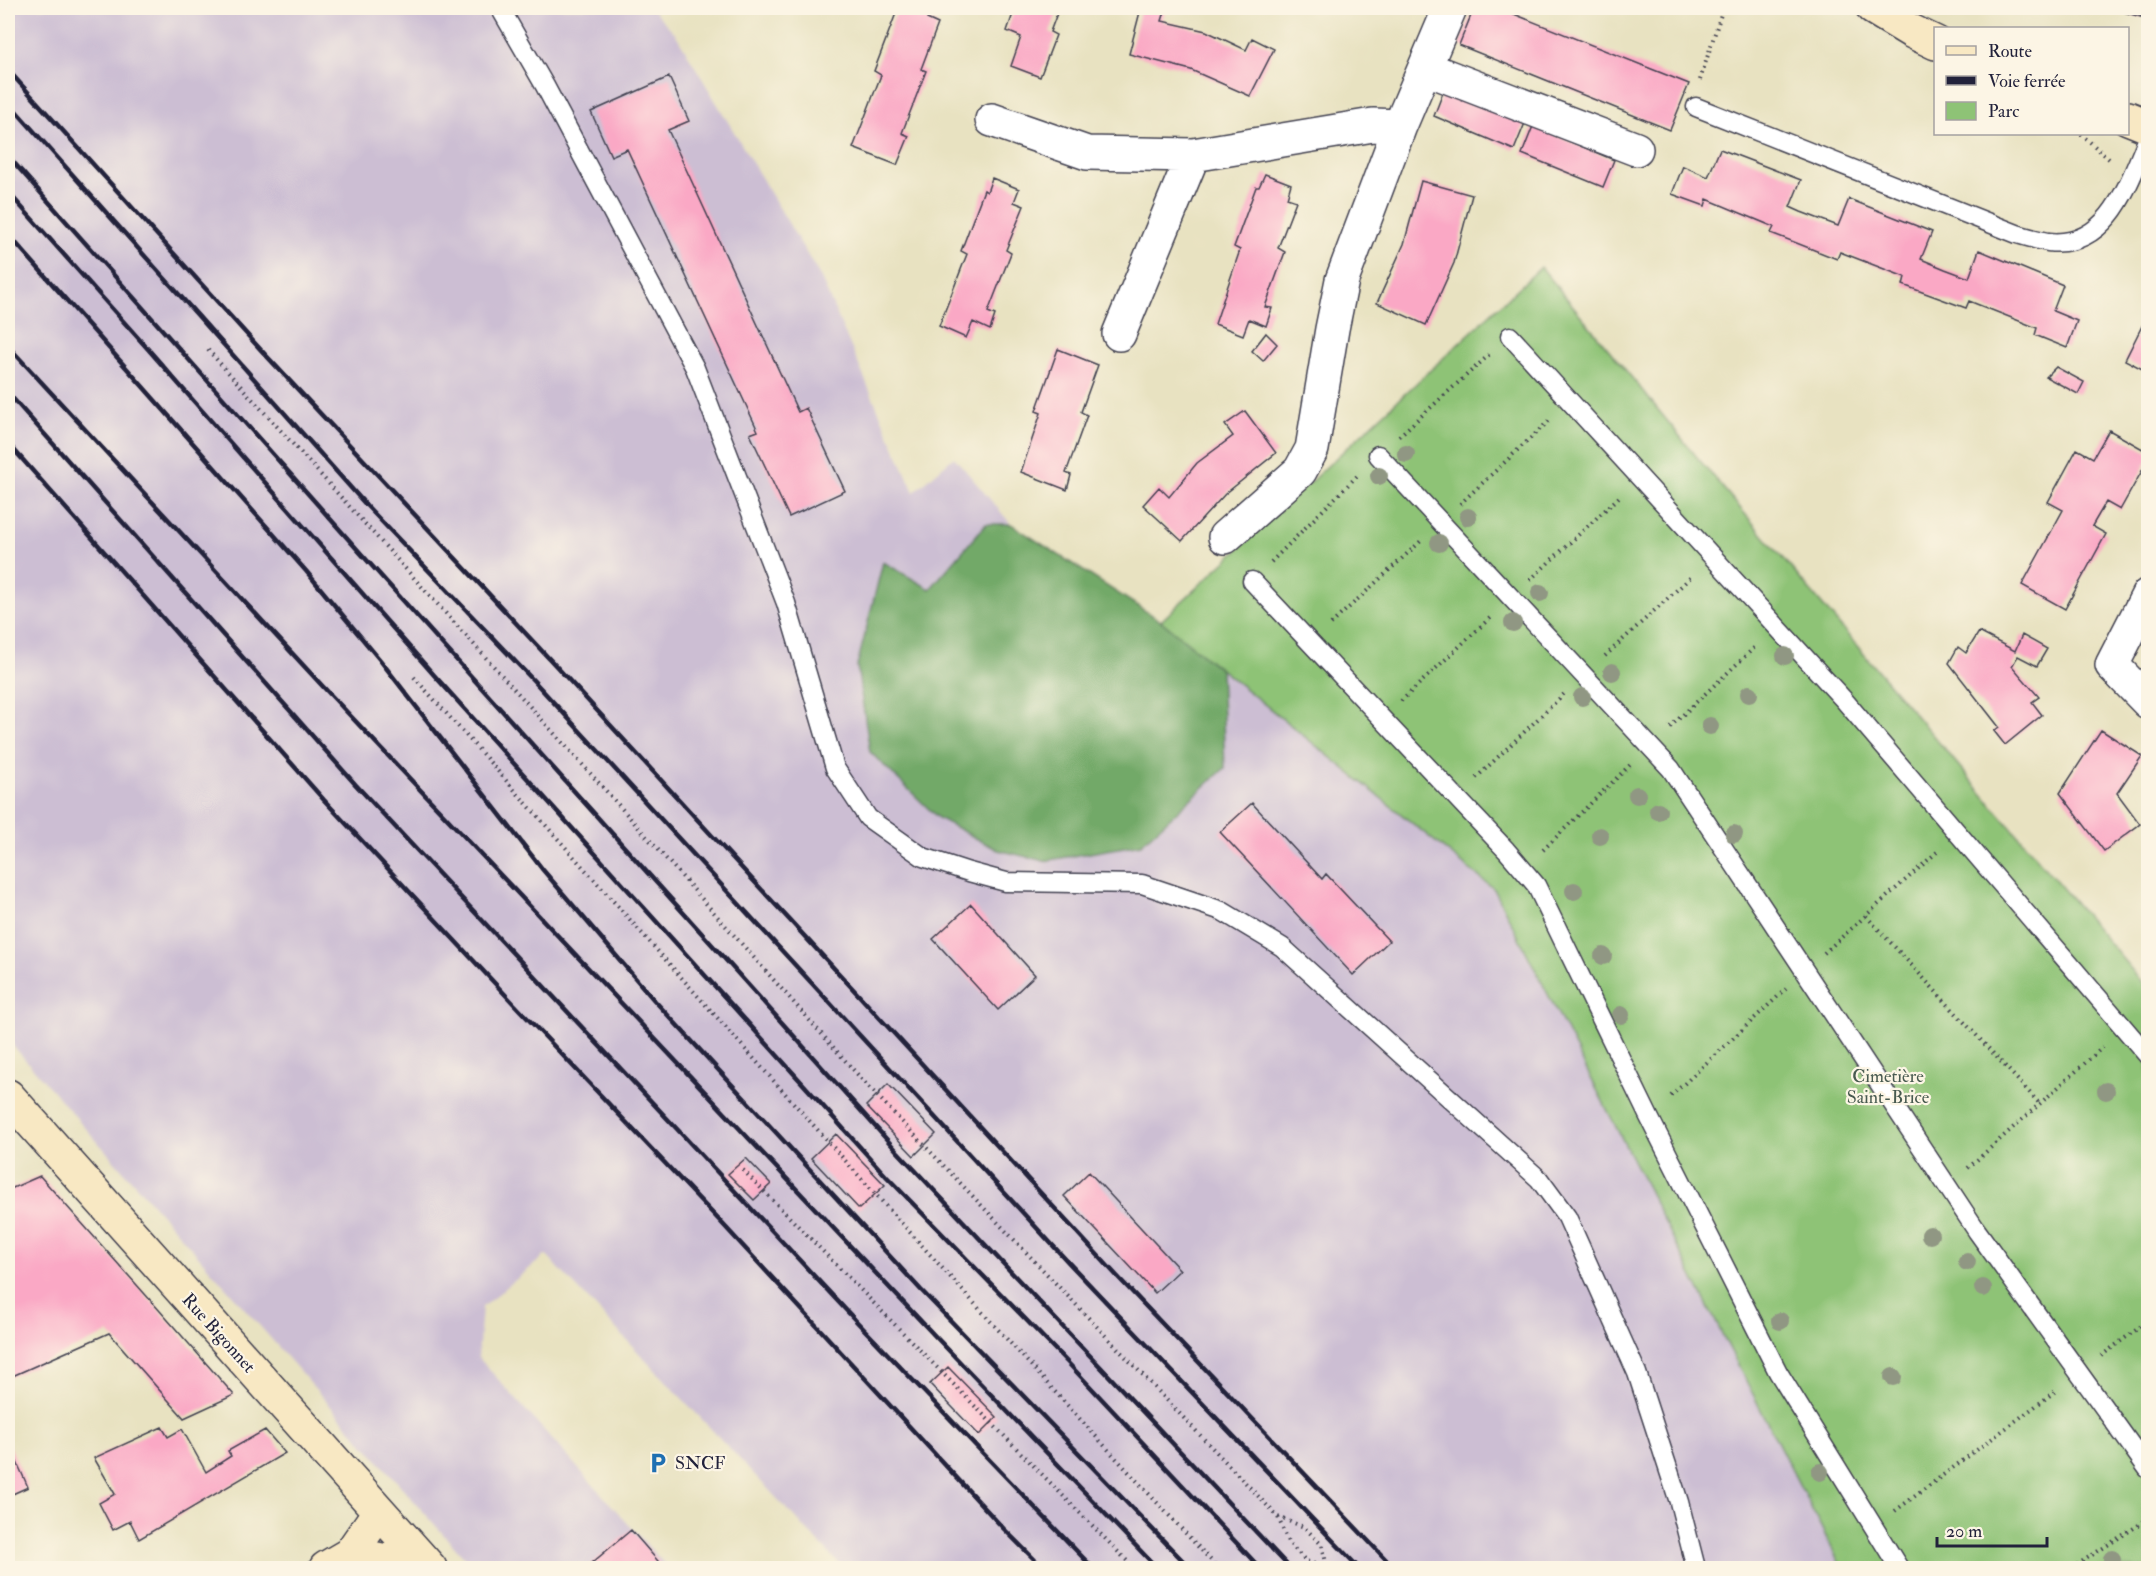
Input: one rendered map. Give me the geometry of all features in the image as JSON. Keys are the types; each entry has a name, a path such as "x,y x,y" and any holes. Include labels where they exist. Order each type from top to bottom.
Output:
{"street":[{"path":"1225,537 1300,471 1312,449 1342,280 1400,126 1450,8"},
{"path":"1874,8 1934,42"},
{"path":"1425,68 1636,149"},
{"path":"2129,119 2148,126"},
{"path":"992,120 1087,153 1193,155 1373,125 1400,126"},
{"path":"1119,334 1193,155"},
{"path":"2148,595 2112,664 2148,702"},
{"name":"Rue Bigonnet","path":"8,1096 430,1569"},
{"path":"338,1561 379,1512"},
{"path":"338,1561 382,1560 399,1569"}],"lane":[{"path":"500,8 545,86 695,368 786,603 835,768 868,818 923,857 1006,882 1142,884 1222,911 1282,947 1539,1179 1567,1217 1637,1373 1678,1502 1696,1569"},
{"path":"1696,107 2017,234 2049,242 2072,240 2095,232 2112,213 2148,138"},
{"path":"1510,336 1844,700 2148,1056"},
{"path":"1378,455 1671,769 1948,1186 2148,1469"},
{"path":"1252,581 1536,885 1778,1372 1899,1569"}],"path":[{"path":"1696,107 1695,96 1723,8"},
{"path":"208,350 607,792 866,1084 1278,1517 1288,1542 1306,1561 1327,1568 1323,1545 1305,1527 1278,1517"},
{"path":"414,677 1073,1413 1218,1569"},
{"path":"1866,916 2040,1104"},
{"path":"1948,1186 2124,1028"},
{"path":"743,1170 1134,1569"},
{"path":"1873,1527 2148,1321"},
{"path":"2072,1569 2148,1519"}],"shaded area":[{"path":"8,8 651,8 675,33 820,276 914,492 954,457 1011,524 1161,621 1494,889 1842,1568 895,1568 890,1562 884,1568 843,1568 546,1255 482,1307 478,1357 668,1568 473,1568 8,1040"}],"green space":[{"name":"Cimetière Saint-Brice","path":"1541,267 1701,462 2148,989 2148,1568 1842,1568 1494,889 1161,621"},
{"path":"986,524 1011,524 1161,621 1221,670 1225,768 1141,844 1044,861 998,850 938,818 870,752 857,666 883,562 930,589"}],"building":[{"path":"898,8 931,8 927,19 938,24 921,69 926,71 902,133 909,136 897,165 853,148 881,75 874,71"},
{"path":"1015,8 1059,8 1050,32 1056,35 1040,77 1011,66 1021,37 1007,31"},
{"path":"1141,8 1166,8 1162,21 1206,31 1246,50 1252,38 1274,49 1250,96 1191,70 1129,54"},
{"path":"1474,8 1499,8 1689,84 1670,130 1459,45"},
{"path":"2110,8 2144,8 2141,17"},
{"path":"669,77 689,121 668,130 798,412 806,408 845,491 789,517 750,434 758,431 627,149 611,156 591,112"},
{"path":"1444,90 1525,123 1514,150 1434,116"},
{"path":"1533,126 1614,160 1603,187 1522,154"},
{"path":"1720,149 1801,180 1790,207 1801,212 1838,226 1849,199 1932,232 1921,259 1945,269 1969,278 1979,250 2063,285 2053,311 2077,321 2067,348 2035,335 2037,328 1969,301 1966,308 1903,285 1905,277 1840,252 1837,259 1771,233 1774,227 1707,199 1705,206 1672,194 1683,166 1708,177"},
{"path":"1265,174 1291,184 1287,198 1296,201 1278,248 1285,252 1265,307 1272,308 1266,326 1249,319 1243,335 1215,324 1240,250 1234,247 1256,187 1259,187"},
{"path":"992,178 1019,189 1014,202 1024,206 1006,250 1011,253 988,312 995,315 990,330 973,322 966,338 939,326 967,254 961,251 984,190 987,192"},
{"path":"1421,181 1472,195 1454,263 1426,325 1377,303 1404,244"},
{"path":"2148,314 2148,372 2125,360"},
{"path":"1266,333 1277,344 1263,361 1252,351"},
{"path":"1058,349 1098,365 1081,412 1087,415 1066,473 1071,475 1067,490 1021,472 1041,413 1036,411"},
{"path":"2056,367 2084,382 2078,394 2046,377"},
{"path":"1245,411 1276,453 1225,494 1182,541 1143,505 1159,487 1169,497 1197,463 1233,436 1225,425"},
{"path":"2109,430 2148,452 2148,460 2120,510 2106,502 2092,526 2106,534 2065,609 2022,585 2063,510 2048,502 2077,449 2093,458"},
{"path":"1979,632 2015,651 2022,635 2047,649 2037,666 2018,656 2012,666 2039,697 2032,702 2042,715 2005,745 1994,731 1999,727 1949,663 1958,647 1966,653"},
{"path":"2101,730 2142,756 2117,793 2140,824 2104,851 2060,793"},
{"path":"1252,803 1322,879 1326,874 1389,941 1353,975 1220,832"},
{"path":"971,904 1035,975 998,1010 933,939"},
{"path":"888,1084 936,1134 914,1156 866,1106"},
{"path":"836,1134 885,1185 859,1209 811,1158"},
{"path":"746,1158 771,1184 754,1200 728,1174"},
{"path":"1089,1172 1180,1270 1155,1293 1064,1196"},
{"path":"40,1176 234,1395 184,1418 109,1333 8,1378 8,1190"},
{"path":"948,1367 997,1417 979,1435 930,1384"},
{"path":"162,1427 168,1437 182,1429 206,1472 231,1456 228,1451 265,1430 285,1453 139,1539 130,1521 113,1530 99,1503 115,1494 94,1458"},
{"path":"8,1442 28,1487 8,1496"},
{"path":"631,1530 664,1568 586,1568"}],"railway":[{"path":"8,70 261,350 557,667 1117,1276 1394,1568"},
{"path":"8,102 367,506 533,680 1069,1263 1359,1568"},
{"path":"8,156 898,1152 1290,1568"},
{"path":"8,192 434,675 887,1177 1070,1365 1260,1568"},
{"path":"8,234 306,571 380,660 543,870 654,1000 921,1290 1190,1568"},
{"path":"8,346 328,692 1157,1568"},
{"path":"8,393 356,785 859,1324 1093,1568"},
{"path":"8,443 324,800 719,1220 1004,1529 1043,1568"}],"place":[{"name":"SNCF","path":"658,1463"}]}
